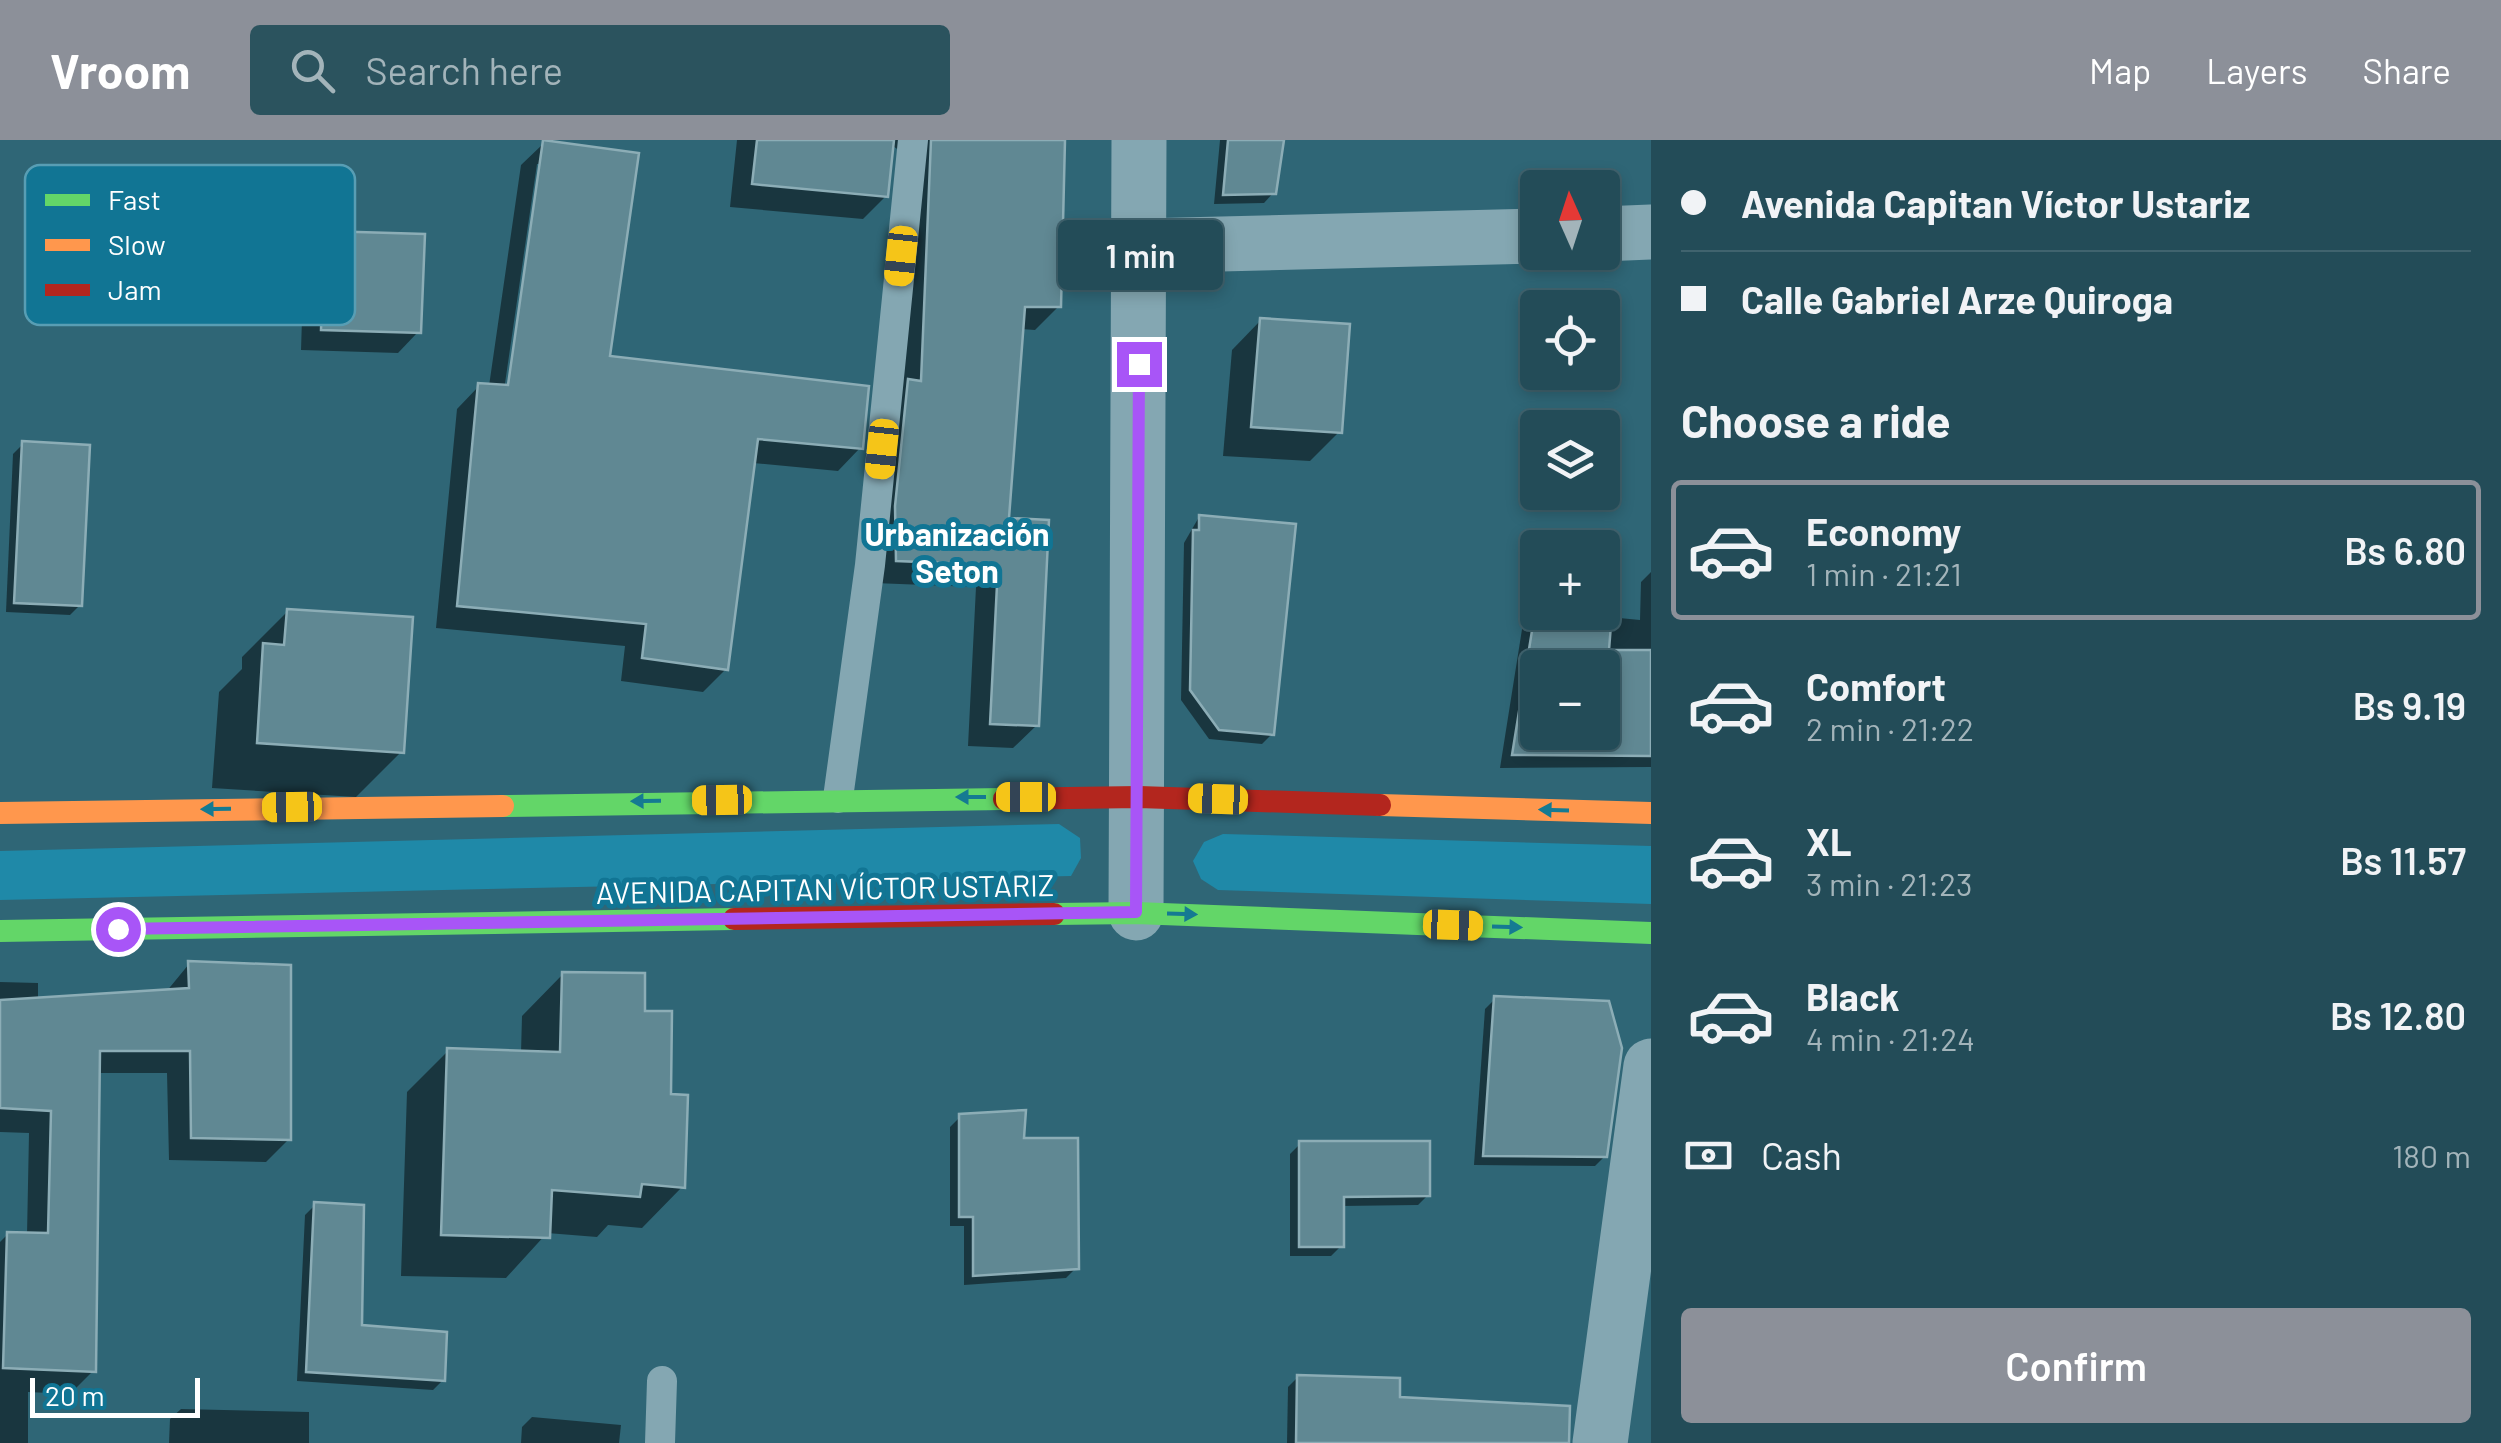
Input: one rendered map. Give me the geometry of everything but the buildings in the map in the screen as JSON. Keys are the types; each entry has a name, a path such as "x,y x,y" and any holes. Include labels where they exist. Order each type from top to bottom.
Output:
{"main road":[{"path":"0,813 1139,796 1651,813"},
{"name":"AVENIDA CAPITAN VÍCTOR USTARIZ","path":"0,931 1136,912 1651,933"}],"street":[{"path":"1136,912 1139,140"},
{"path":"1620,233 1651,232"},
{"path":"1139,246 1520,236"},
{"path":"1600,1443 1651,1066"}],"lane":[{"path":"838,798 870,565 913,140"},
{"path":"660,1443 662,1381"}],"shaded area":[{"path":"1059,824 1080,838 1081,858 1071,876 0,900 0,851"},
{"path":"1223,834 1651,846 1651,904 1218,890 1201,879 1193,861 1204,842"}],"traffic: fast":[{"path":"503,806 1004,799"},
{"path":"1054,914 1136,913 1651,933"},
{"path":"0,931 734,919"}],"traffic: slow":[{"path":"1380,805 1651,813"},
{"path":"0,813 503,806"}],"traffic: jam":[{"path":"1004,799 1139,797 1380,805"},
{"path":"734,919 1054,914"}],"district":[{"name":"Urbanización Seton","path":"957,552"}],"route":[{"path":"118,929 1136,912 1139,364"}]}
